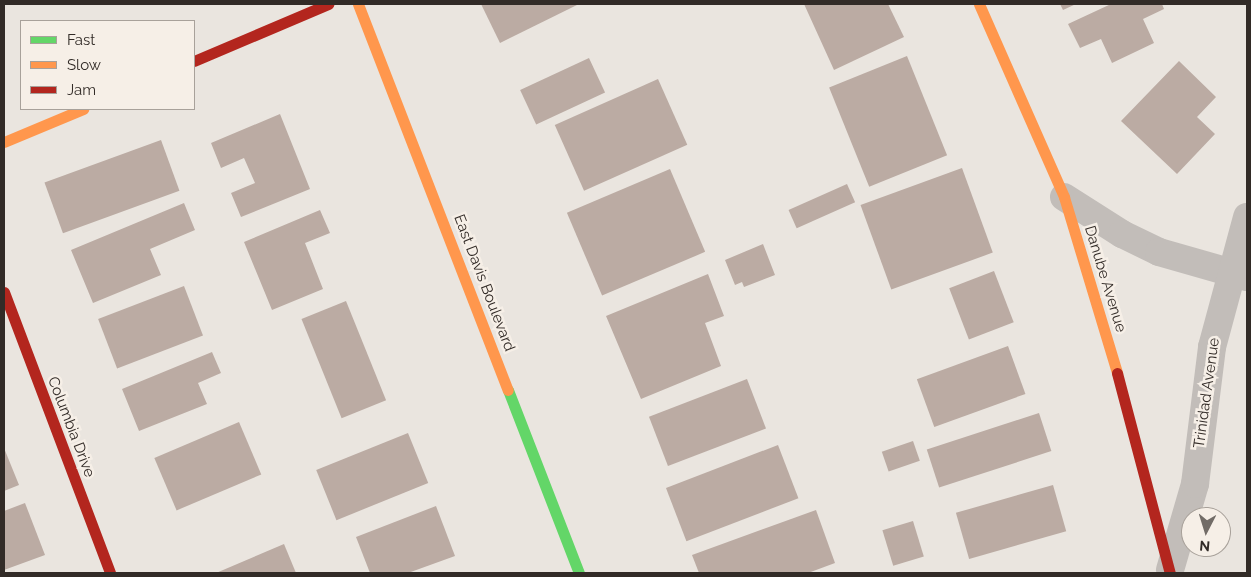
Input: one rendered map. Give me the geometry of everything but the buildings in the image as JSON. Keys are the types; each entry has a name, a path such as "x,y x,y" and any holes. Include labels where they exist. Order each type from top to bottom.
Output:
{"street":[{"path":"195,62 328,4"},
{"name":"East Davis Boulevard","path":"358,4 579,573"},
{"name":"Danube Avenue","path":"980,4 1064,197 1133,427 1170,572"},
{"path":"4,142 80,110"},
{"path":"1064,197 1122,234 1159,252 1239,275"},
{"name":"Trinidad Avenue","path":"1170,572 1195,484 1212,346 1239,275 1247,217"},
{"name":"Columbia Drive","path":"4,292 110,573"}],"traffic: fast":[{"path":"508,390 579,573"}],"traffic: slow":[{"path":"358,4 508,390"},
{"path":"979,4 1064,197 1117,373"},
{"path":"4,142 81,110"}],"traffic: jam":[{"path":"195,61 328,4"},
{"path":"4,292 110,573"},
{"path":"1117,373 1170,573"}]}
